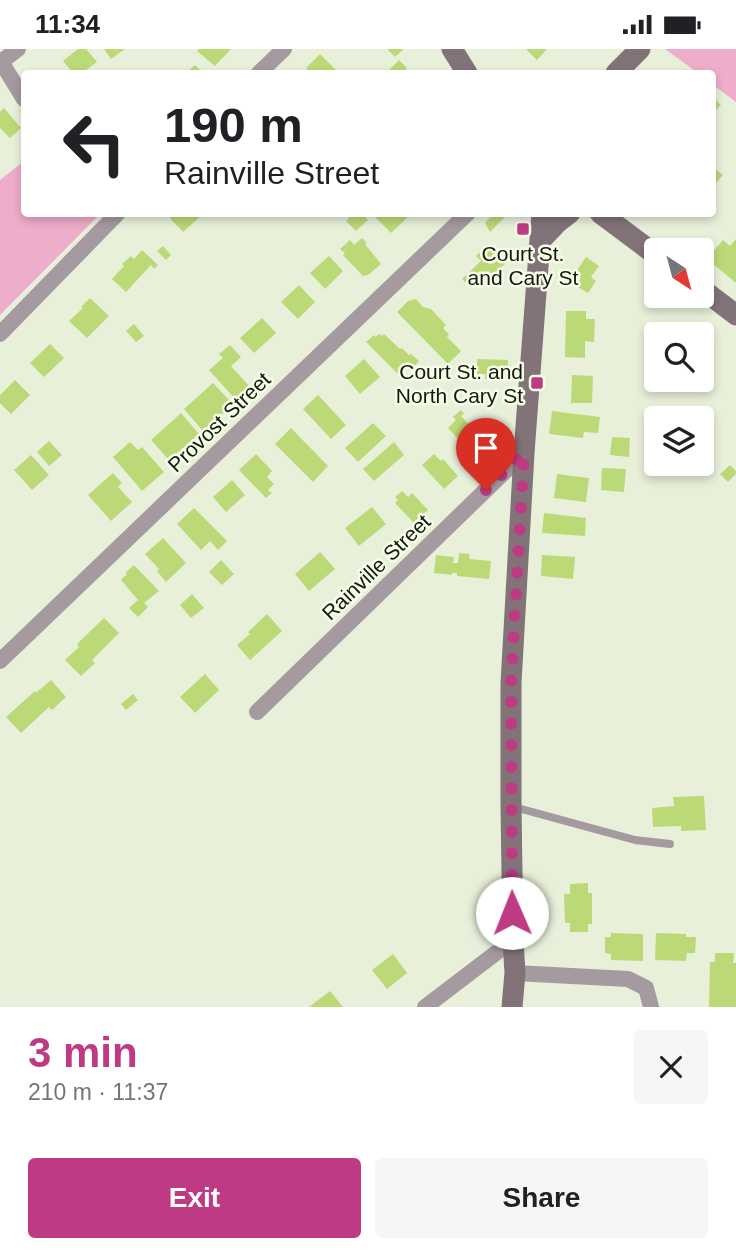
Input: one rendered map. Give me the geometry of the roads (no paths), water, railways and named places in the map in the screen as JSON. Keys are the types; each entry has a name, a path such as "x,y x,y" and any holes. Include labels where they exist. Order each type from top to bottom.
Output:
{"street":[{"path":"18,49 1,61 21,94"},
{"path":"262,70 284,49"},
{"path":"452,49 465,70"},
{"path":"620,70 639,49"},
{"path":"0,334 114,217"},
{"name":"Provost Street","path":"0,661 464,217"},
{"path":"512,1007 515,973 511,683 524,453 542,217"},
{"path":"540,241 564,217"},
{"path":"605,217 644,246"},
{"path":"714,298 736,315"},
{"name":"Rainville Street","path":"257,712 524,453"},
{"path":"425,1007 513,940"},
{"path":"515,973 628,979 646,988 651,1007"}],"lane":[{"path":"511,806 635,840 670,844"}],"place":[{"name":"Court St. and Cary St","path":"523,229"},
{"name":"Court St. and North Cary St","path":"537,383"}]}
